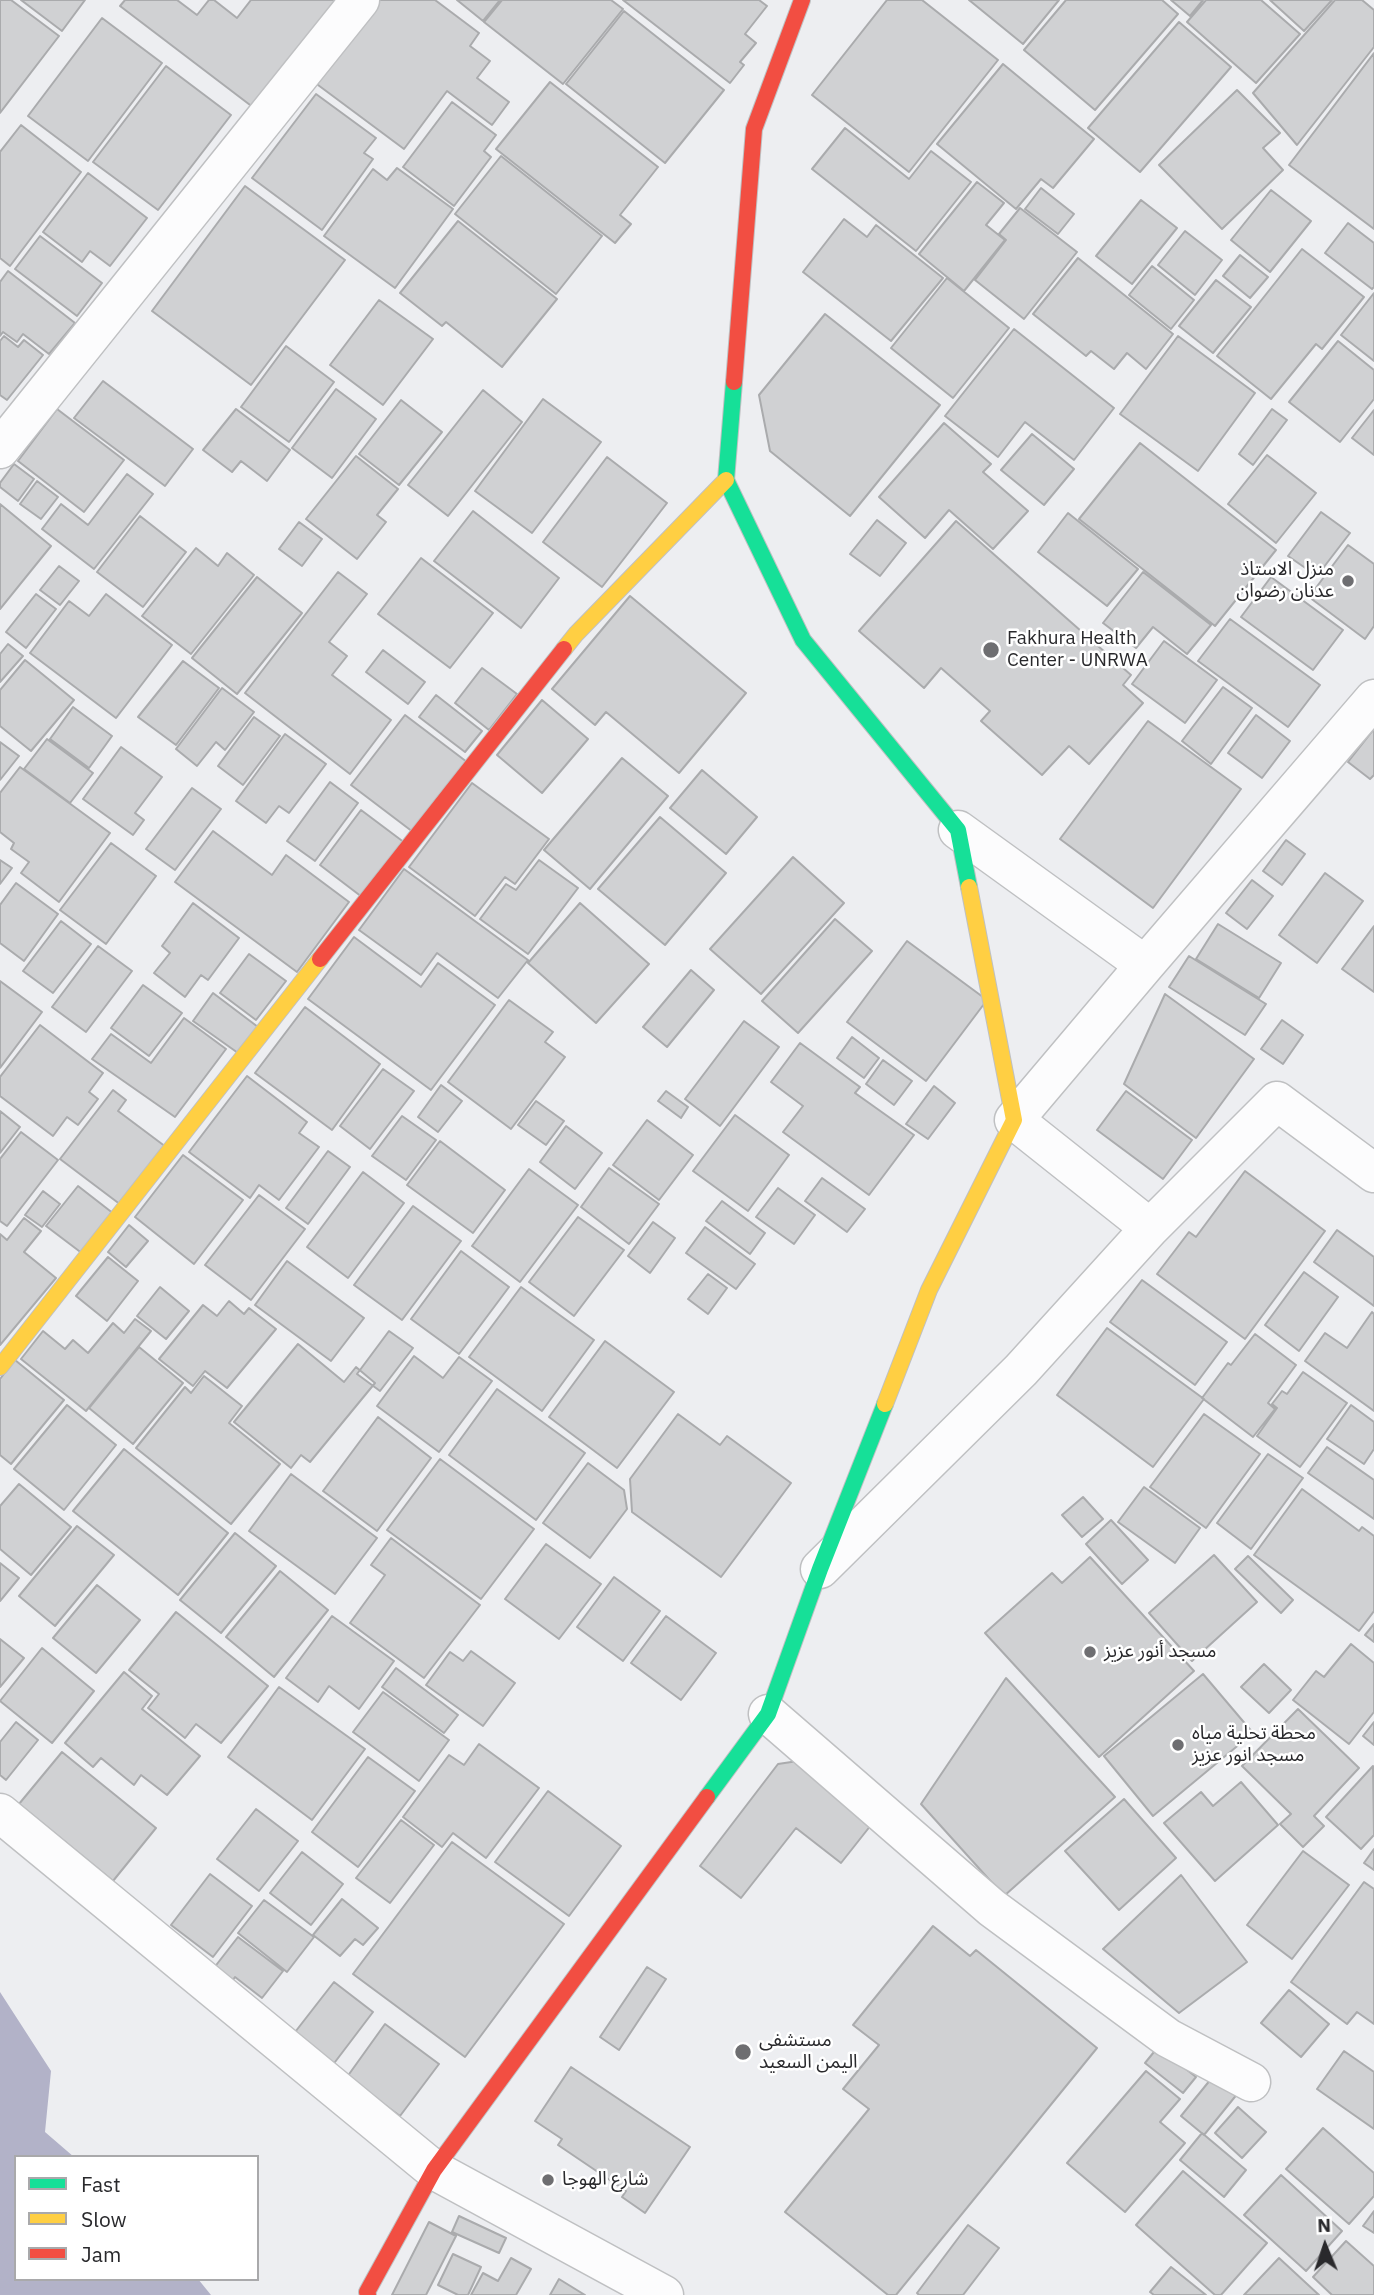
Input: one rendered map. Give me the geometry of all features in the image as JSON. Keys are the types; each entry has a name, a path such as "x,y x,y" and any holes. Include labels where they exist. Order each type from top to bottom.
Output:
{"street":[{"path":"0,449 360,0"},
{"path":"802,0 754,129 726,480 803,640 958,830 1144,965"},
{"path":"0,1367 576,634 726,480"},
{"path":"368,2295 367,2292 434,2170 768,1714 820,1569 929,1290 1014,1120 1374,699"},
{"path":"958,830 1014,1120 1150,1228"},
{"path":"820,1569 1021,1370 1150,1228 1277,1101 1374,1173"},
{"path":"768,1714 992,1908 1168,2038 1251,2082"},
{"path":"0,1813 434,2170 664,2295"}],"water":[{"path":"0,1992 51,2071 45,2132 72,2155 14,2155 14,2281 200,2281 211,2295 0,2295"}],"building":[{"path":"0,0 11,0 59,36 0,113"},
{"path":"21,0 85,0 62,31"},
{"path":"125,0 177,0 197,15 209,0 214,0 237,18 251,0 336,0 254,108 120,6"},
{"path":"375,0 435,0 479,33 470,46 490,61 477,78 509,102 492,125 447,91 404,149 314,82"},
{"path":"457,0 500,0 483,21"},
{"path":"502,0 611,0 623,9 563,84 484,22"},
{"path":"623,0 759,0 767,6 745,34 756,43 740,62 744,65 730,83"},
{"path":"887,0 922,0 998,60 909,172 812,95"},
{"path":"969,0 1059,0 1023,44"},
{"path":"1066,0 1162,0 1178,14 1095,110 1024,50"},
{"path":"1171,0 1203,0 1190,16"},
{"path":"1206,0 1261,0 1300,34 1256,83 1187,22"},
{"path":"1270,0 1332,0 1304,31"},
{"path":"1335,0 1362,0 1374,10 1374,47 1297,145 1253,93"},
{"path":"624,11 724,90 665,163 566,84"},
{"path":"102,18 162,63 88,161 28,116"},
{"path":"1179,22 1231,67 1140,172 1088,128"},
{"path":"1374,53 1374,229 1289,165"},
{"path":"1003,64 1094,139 1053,188 1041,179 1016,209 937,144"},
{"path":"166,66 231,115 158,210 93,162"},
{"path":"550,82 658,167 620,215 631,224 615,243 496,149"},
{"path":"1237,90 1280,133 1263,148 1283,170 1222,229 1159,165"},
{"path":"316,94 376,138 364,153 373,159 322,230 252,178"},
{"path":"452,102 496,135 484,151 491,157 454,206 403,167"},
{"path":"21,125 81,172 10,266 0,258 0,152"},
{"path":"845,128 909,179 931,151 971,182 916,251 812,169"},
{"path":"501,156 602,236 556,294 455,214"},
{"path":"397,168 453,209 395,288 324,236 373,169 387,180"},
{"path":"88,173 147,218 110,266 90,251 82,262 43,232"},
{"path":"977,182 1004,203 986,225 1005,240 964,291 919,254"},
{"path":"245,186 345,260 251,385 152,311"},
{"path":"1041,188 1074,214 1058,234 1025,209"},
{"path":"1271,190 1311,221 1270,272 1231,240"},
{"path":"1141,200 1177,228 1132,284 1096,256"},
{"path":"1020,208 1077,252 1024,319 975,280 1006,240 999,234"},
{"path":"844,219 867,237 876,225 943,278 891,341 803,272"},
{"path":"458,221 557,299 502,367 446,322 442,326 400,293"},
{"path":"1348,223 1374,243 1372,289 1325,253"},
{"path":"1185,231 1222,260 1195,295 1158,265"},
{"path":"40,236 102,283 77,316 15,269"},
{"path":"1302,249 1364,297 1322,349 1316,344 1271,399 1217,356"},
{"path":"1240,255 1268,277 1250,298 1223,276"},
{"path":"1078,258 1173,334 1146,369 1127,353 1114,369 1091,351 1086,356 1033,314"},
{"path":"1152,266 1194,300 1171,329 1129,295"},
{"path":"8,271 75,323 49,354 23,334 17,342 3,332 0,336 0,282"},
{"path":"947,278 1009,328 953,398 891,348"},
{"path":"1216,280 1251,307 1213,353 1179,326"},
{"path":"1374,293 1374,361 1341,335"},
{"path":"379,300 433,339 383,405 330,365"},
{"path":"825,314 940,405 850,516 770,451 759,395"},
{"path":"1014,329 1114,408 1074,460 1025,422 998,457 945,416"},
{"path":"4,336 18,347 24,340 43,355 7,400 0,395 0,341"},
{"path":"1178,336 1255,393 1198,471 1120,414"},
{"path":"1338,341 1374,370 1374,399 1340,442 1289,402"},
{"path":"286,346 334,382 289,442 241,407"},
{"path":"103,381 193,449 165,486 74,418"},
{"path":"336,389 376,419 332,478 292,448"},
{"path":"483,390 522,422 448,516 408,485"},
{"path":"543,399 601,442 532,533 475,491"},
{"path":"401,400 442,432 399,485 359,454"},
{"path":"57,409 124,460 84,512 18,461"},
{"path":"236,409 290,450 267,481 241,461 232,472 203,450"},
{"path":"1272,409 1287,420 1253,465 1239,454"},
{"path":"1374,410 1374,455 1352,438"},
{"path":"944,423 991,464 983,472 1028,511 993,549 949,510 925,538 879,497"},
{"path":"1032,434 1074,469 1044,505 1001,470"},
{"path":"1140,443 1276,550 1215,626 1079,519"},
{"path":"1267,455 1316,493 1276,543 1228,504"},
{"path":"356,456 398,489 377,515 386,522 357,559 306,519"},
{"path":"607,457 667,503 602,587 543,542"},
{"path":"14,464 34,479 18,501 0,487"},
{"path":"127,474 153,494 94,569 42,529 61,504 88,525"},
{"path":"37,481 58,497 41,519 20,504"},
{"path":"0,504 51,546 0,609"},
{"path":"473,511 559,578 521,628 434,561"},
{"path":"1321,512 1350,533 1317,576 1288,556"},
{"path":"1068,513 1138,569 1107,606 1038,552"},
{"path":"140,516 186,552 143,607 97,572"},
{"path":"877,520 906,543 880,576 850,554"},
{"name":"Fakhura Health Center - UNRWA","path":"956,521 1131,675 1123,685 1143,703 1089,764 1069,746 1042,775 981,721 990,711 941,668 924,688 859,631"},
{"path":"299,522 322,539 302,566 279,549"},
{"name":"منزل الاستاذ عدنان رضوان","path":"1348,545 1374,564 1374,626 1365,639 1309,597"},
{"path":"196,548 218,566 227,553 254,575 191,654 142,616"},
{"path":"421,558 493,613 450,668 378,614"},
{"path":"59,566 79,581 60,605 40,590"},
{"path":"338,572 367,594 329,642 347,656 332,675 391,720 350,774 245,693"},
{"path":"1143,572 1211,625 1187,654 1153,627 1136,648 1103,623"},
{"path":"257,577 302,613 237,694 192,658"},
{"path":"1271,577 1343,630 1313,670 1241,617"},
{"path":"36,594 56,609 26,648 6,632"},
{"path":"106,594 172,645 116,718 30,653 69,601 89,616"},
{"path":"630,596 746,693 679,773 606,712 595,725 552,689"},
{"path":"1230,619 1320,685 1288,727 1198,661"},
{"path":"1164,641 1217,680 1185,723 1132,684"},
{"path":"8,644 23,656 0,682 0,654"},
{"path":"383,650 425,682 408,704 366,672"},
{"path":"25,660 74,700 31,751 0,726 0,690"},
{"path":"183,661 219,688 176,745 138,717"},
{"path":"482,668 517,694 489,730 455,703"},
{"path":"1223,687 1252,708 1211,764 1182,741"},
{"path":"222,688 254,712 225,750 216,742 197,766 176,749"},
{"path":"436,695 482,731 465,752 419,717"},
{"path":"542,700 588,739 542,793 497,755"},
{"path":"73,707 112,736 89,768 50,739"},
{"path":"405,715 467,762 413,832 351,785"},
{"path":"1256,715 1290,741 1262,778 1228,753"},
{"path":"254,717 280,736 243,785 218,766"},
{"path":"1148,721 1241,789 1153,908 1060,839"},
{"path":"1374,729 1374,775 1370,779 1348,762"},
{"path":"285,734 326,764 289,813 279,806 266,823 236,801"},
{"path":"47,739 93,773 70,803 24,769"},
{"path":"0,742 19,756 0,780"},
{"path":"121,747 162,777 135,813 144,820 133,835 83,799"},
{"path":"622,758 668,796 590,889 544,850"},
{"path":"20,767 110,833 59,902 21,873 29,862 11,849 14,843 0,832 0,793"},
{"path":"702,770 757,817 726,854 670,808"},
{"path":"330,782 358,803 315,861 287,841"},
{"path":"472,783 549,839 515,884 505,877 475,916 409,867"},
{"path":"192,788 221,809 175,870 146,849"},
{"path":"361,810 405,843 362,897 320,865"},
{"path":"660,817 726,873 665,945 598,889"},
{"path":"213,831 272,875 286,855 349,902 297,972 175,882"},
{"path":"1286,840 1305,854 1282,885 1263,871"},
{"path":"111,843 156,876 106,944 60,910"},
{"path":"793,857 844,903 761,994 710,949"},
{"path":"0,860 12,868 0,884"},
{"path":"539,860 578,888 528,954 480,919 506,884 516,890"},
{"path":"404,869 528,960 498,998 437,953 421,975 359,930"},
{"path":"1325,873 1363,901 1317,963 1279,935"},
{"path":"1252,880 1273,896 1247,929 1226,913"},
{"path":"16,883 58,914 24,961 0,943 0,905"},
{"path":"193,903 239,938 208,980 201,975 185,997 154,973 170,953 162,946"},
{"path":"580,903 649,964 596,1023 528,963"},
{"path":"835,919 872,951 798,1033 762,1001"},
{"path":"61,921 91,944 53,993 23,971"},
{"path":"1218,924 1281,963 1259,998 1196,959"},
{"path":"1374,926 1374,992 1342,969"},
{"path":"354,937 421,987 438,963 495,1005 431,1090 308,999"},
{"path":"907,941 987,1000 926,1081 847,1022"},
{"path":"98,946 132,971 86,1032 52,1007"},
{"path":"249,954 286,981 256,1020 220,993"},
{"path":"1189,956 1266,1004 1245,1035 1169,987"},
{"path":"691,970 714,990 667,1047 643,1027"},
{"path":"0,981 42,1012 0,1068"},
{"path":"143,985 182,1013 149,1056 111,1028"},
{"path":"213,993 258,1027 238,1053 193,1021"},
{"path":"1165,994 1254,1059 1196,1138 1124,1084"},
{"path":"509,1000 553,1032 545,1042 565,1057 511,1129 448,1082"},
{"path":"305,1007 380,1064 332,1130 255,1073"},
{"path":"184,1018 226,1049 175,1117 92,1059 111,1034 151,1063"},
{"path":"1282,1020 1303,1035 1283,1064 1261,1049"},
{"path":"744,1021 779,1047 720,1126 685,1099"},
{"path":"40,1025 103,1073 89,1092 98,1099 78,1125 67,1117 53,1136 0,1096 0,1077"},
{"path":"852,1037 879,1058 864,1078 837,1058"},
{"path":"800,1043 860,1087 855,1093 914,1135 869,1195 783,1132 803,1106 771,1082"},
{"path":"883,1060 912,1081 894,1105 866,1084"},
{"path":"383,1069 414,1091 370,1149 340,1126"},
{"path":"247,1076 307,1122 299,1133 319,1147 279,1200 259,1185 250,1198 189,1152"},
{"path":"441,1085 462,1101 438,1132 418,1117"},
{"path":"934,1086 955,1103 928,1139 906,1124"},
{"path":"113,1090 126,1100 118,1111 166,1147 121,1205 60,1159"},
{"path":"666,1091 688,1107 681,1118 658,1101"},
{"path":"1126,1091 1192,1140 1163,1179 1097,1130"},
{"path":"536,1101 564,1121 546,1145 518,1125"},
{"path":"0,1111 20,1127 0,1153"},
{"path":"735,1115 789,1155 748,1211 693,1171"},
{"path":"402,1116 436,1140 406,1180 372,1156"},
{"path":"647,1120 693,1155 659,1200 613,1165"},
{"path":"566,1126 602,1153 575,1189 540,1162"},
{"path":"21,1132 58,1160 7,1226 0,1221 0,1159"},
{"path":"440,1141 505,1190 473,1233 407,1185"},
{"path":"328,1151 350,1167 308,1224 286,1208"},
{"path":"183,1155 243,1200 194,1264 135,1217"},
{"path":"609,1168 659,1204 629,1244 581,1207"},
{"path":"529,1169 578,1205 520,1282 472,1246"},
{"path":"1245,1171 1325,1231 1245,1339 1157,1274 1189,1232 1196,1237"},
{"path":"363,1172 404,1203 348,1278 307,1247"},
{"path":"822,1178 865,1209 847,1232 805,1201"},
{"path":"78,1186 114,1214 83,1254 46,1226"},
{"path":"778,1188 815,1215 794,1244 756,1217"},
{"path":"43,1191 60,1204 42,1227 25,1215"},
{"path":"259,1195 305,1229 251,1300 205,1265"},
{"path":"722,1201 765,1233 750,1254 706,1221"},
{"path":"413,1206 461,1241 402,1320 354,1285"},
{"path":"578,1217 624,1250 574,1316 529,1282"},
{"path":"24,1218 41,1231 24,1252 56,1278 0,1345 0,1234 7,1240"},
{"path":"653,1222 675,1238 650,1273 628,1256"},
{"path":"129,1225 148,1241 126,1267 108,1252"},
{"path":"705,1227 755,1264 736,1289 686,1253"},
{"path":"1337,1230 1374,1257 1374,1306 1314,1262"},
{"path":"461,1251 509,1287 459,1354 411,1319"},
{"path":"108,1257 138,1281 107,1321 76,1296"},
{"path":"287,1261 364,1318 331,1361 255,1305"},
{"path":"1304,1272 1338,1297 1299,1351 1265,1325"},
{"path":"708,1274 727,1288 708,1314 688,1299"},
{"path":"1142,1280 1227,1342 1195,1385 1110,1322"},
{"path":"160,1287 189,1311 166,1339 137,1316"},
{"path":"521,1287 594,1340 542,1411 469,1357"},
{"path":"229,1301 244,1314 249,1308 276,1329 227,1388 205,1371 193,1386 159,1359 203,1305 217,1316"},
{"path":"1372,1312 1374,1411 1305,1361 1325,1333 1347,1348"},
{"path":"135,1319 151,1331 86,1411 21,1359 43,1331 65,1349 73,1340 88,1353 113,1323 124,1333"},
{"path":"1107,1328 1204,1399 1153,1467 1057,1395"},
{"path":"389,1331 413,1348 380,1391 357,1374"},
{"path":"1255,1334 1296,1365 1268,1403 1275,1409 1253,1437 1202,1398 1228,1363 1231,1365"},
{"path":"605,1341 674,1392 617,1468 549,1417"},
{"path":"298,1344 344,1382 356,1367 375,1383 310,1462 301,1455 291,1468 234,1422"},
{"path":"139,1347 183,1383 133,1444 89,1408"},
{"path":"414,1356 443,1378 459,1357 492,1381 439,1452 377,1406"},
{"path":"15,1360 64,1400 11,1464 0,1455 0,1379"},
{"path":"1303,1372 1347,1403 1300,1467 1257,1436 1277,1408 1272,1404 1282,1391 1287,1394"},
{"path":"204,1376 242,1406 229,1423 280,1464 231,1524 136,1448 185,1387 191,1393"},
{"path":"497,1389 585,1453 536,1520 449,1455"},
{"path":"67,1405 116,1445 64,1510 14,1469"},
{"path":"1351,1405 1374,1422 1374,1449 1364,1464 1327,1439"},
{"path":"678,1414 720,1445 727,1436 791,1483 721,1577 632,1512 630,1479"},
{"path":"1204,1414 1260,1454 1206,1528 1150,1487"},
{"path":"378,1417 431,1458 377,1531 323,1491"},
{"path":"1327,1447 1374,1480 1374,1519 1308,1473"},
{"path":"124,1449 228,1533 178,1595 73,1511"},
{"path":"1268,1454 1303,1478 1251,1549 1217,1523"},
{"path":"440,1459 534,1529 481,1599 387,1530"},
{"path":"588,1463 624,1490 627,1509 590,1558 543,1523"},
{"path":"291,1474 377,1538 335,1594 249,1531"},
{"path":"19,1484 71,1527 31,1575 0,1549 0,1506"},
{"path":"1144,1487 1200,1528 1175,1563 1118,1522"},
{"path":"1302,1489 1359,1531 1362,1527 1374,1536 1374,1611 1359,1631 1254,1555"},
{"path":"1083,1497 1103,1519 1082,1537 1062,1515"},
{"path":"1111,1520 1148,1560 1122,1584 1086,1544"},
{"path":"77,1526 114,1555 55,1626 19,1596"},
{"path":"235,1533 276,1566 221,1633 180,1600"},
{"path":"391,1538 480,1605 424,1678 350,1623 385,1575 371,1565"},
{"path":"546,1544 601,1584 559,1639 505,1599"},
{"path":"1214,1555 1257,1602 1192,1661 1149,1613"},
{"path":"1248,1556 1293,1600 1281,1613 1235,1569"},
{"name":"مسجد أنور عزيز","path":"1090,1557 1194,1671 1099,1757 985,1633 1052,1573 1062,1583"},
{"path":"0,1563 19,1578 0,1601"},
{"path":"280,1571 328,1610 274,1677 226,1637"},
{"path":"614,1577 660,1611 623,1661 577,1627"},
{"path":"97,1585 140,1620 96,1673 53,1638"},
{"path":"176,1612 268,1686 221,1743 196,1724 185,1738 148,1708 159,1694 129,1670"},
{"path":"332,1616 394,1661 359,1709 329,1686 318,1702 286,1678"},
{"path":"666,1616 716,1653 681,1700 631,1663"},
{"path":"1374,1624 1374,1642 1365,1635"},
{"path":"0,1639 24,1658 0,1687"},
{"path":"1351,1644 1374,1663 1374,1712 1349,1744 1293,1700 1316,1671 1324,1677"},
{"path":"42,1648 94,1691 52,1743 0,1701"},
{"path":"471,1651 515,1683 483,1726 426,1685 450,1652 463,1661"},
{"path":"1264,1664 1291,1690 1269,1713 1241,1687"},
{"path":"396,1668 458,1715 444,1733 382,1687"},
{"path":"124,1672 152,1696 142,1709 200,1756 167,1795 141,1775 134,1785 101,1758 93,1767 65,1743"},
{"name":"محطة تحلية مياه مسجد انور عزيز","path":"1203,1674 1253,1733 1153,1816 1104,1756"},
{"path":"1006,1678 1115,1797 1004,1896 921,1804"},
{"path":"279,1687 365,1749 312,1820 228,1757"},
{"path":"383,1692 449,1740 419,1781 353,1732"},
{"path":"1298,1709 1359,1768 1314,1816 1324,1826 1303,1847 1280,1824 1291,1814 1242,1766"},
{"path":"16,1722 38,1740 6,1780 0,1775 0,1742"},
{"path":"1374,1722 1374,1745 1363,1736"},
{"path":"479,1744 539,1788 486,1858 453,1833 442,1847 403,1817 449,1755 464,1765"},
{"path":"62,1752 156,1828 113,1881 19,1804"},
{"path":"368,1757 415,1791 358,1867 312,1832"},
{"path":"798,1761 875,1820 841,1863 796,1828 741,1898 700,1866 778,1764"},
{"path":"1373,1766 1374,1835 1361,1849 1326,1817"},
{"path":"1241,1782 1278,1825 1215,1881 1164,1823 1201,1792 1213,1806"},
{"path":"548,1791 621,1846 569,1916 495,1862"},
{"path":"1124,1799 1176,1858 1119,1910 1065,1851"},
{"path":"256,1809 298,1841 259,1891 217,1859"},
{"path":"401,1820 434,1845 390,1903 356,1878"},
{"path":"452,1842 564,1924 465,2057 353,1974"},
{"path":"1374,1849 1374,1870 1364,1863"},
{"path":"1303,1851 1349,1885 1292,1959 1247,1925"},
{"path":"302,1852 343,1884 311,1925 270,1893"},
{"path":"210,1874 252,1906 213,1957 171,1925"},
{"path":"1181,1875 1247,1962 1179,2013 1103,1949"},
{"path":"1364,1882 1374,1889 1374,2024 1357,2012 1347,2024 1291,1982"},
{"path":"342,1899 378,1928 363,1945 355,1939 340,1956 313,1935"},
{"path":"264,1900 314,1937 287,1972 238,1933"},
{"path":"933,1926 970,1956 976,1950 1097,2048 896,2295 888,2295 785,2212 869,2109 843,2089 879,2045 853,2025"},
{"path":"238,1937 283,1971 262,1998 235,1977 228,1987 210,1973"},
{"path":"647,1967 666,1979 619,2050 600,2037"},
{"path":"334,1982 373,2012 332,2066 292,2036"},
{"path":"1289,1990 1329,2024 1301,2057 1261,2023"},
{"path":"385,2024 439,2064 400,2116 347,2077"},
{"path":"1158,2047 1196,2077 1183,2093 1145,2063"},
{"path":"1344,2051 1374,2072 1374,2129 1317,2089"},
{"path":"571,2067 690,2147 645,2213 622,2197 626,2191 558,2145 562,2139 535,2121"},
{"path":"1146,2071 1180,2099 1160,2122 1185,2143 1125,2212 1067,2163"},
{"path":"1215,2074 1238,2093 1204,2135 1181,2116"},
{"path":"1238,2107 1266,2132 1242,2158 1215,2133"},
{"path":"1323,2128 1374,2173 1374,2196 1349,2224 1286,2169"},
{"path":"1202,2133 1246,2170 1224,2197 1180,2160"},
{"path":"1183,2171 1267,2243 1221,2295 1215,2295 1136,2225"},
{"path":"1281,2175 1342,2231 1306,2271 1244,2215"},
{"path":"1374,2211 1374,2233 1363,2226"},
{"path":"459,2216 506,2238 499,2253 452,2232"},
{"path":"429,2222 456,2236 426,2295 392,2295"},
{"path":"968,2225 999,2248 963,2295 919,2295 917,2293"},
{"path":"1346,2241 1374,2266 1374,2295 1332,2295 1313,2277"},
{"path":"453,2254 481,2267 468,2295 458,2295 438,2285"},
{"path":"511,2258 531,2269 516,2295 471,2295 483,2273 498,2281"},
{"path":"1279,2258 1319,2295 1244,2295"},
{"path":"1171,2267 1206,2295 1154,2295 1150,2292"},
{"path":"559,2279 585,2295 550,2295"}],"traffic: fast":[{"path":"734,382 726,480 803,640 958,830 969,887"},
{"path":"707,1797 768,1714 820,1569 885,1404"}],"traffic: slow":[{"path":"564,649 726,480"},
{"path":"885,1404 929,1290 1014,1120 969,887"},
{"path":"0,1367 320,959"}],"traffic: jam":[{"path":"734,382 754,129 802,0"},
{"path":"320,959 564,649"},
{"path":"368,2295 367,2292 434,2170 707,1797"}],"place":[{"name":"منزل الاستاذ عدنان رضوان","path":"1348,581"},
{"name":"Fakhura Health Center - UNRWA","path":"991,650"},
{"name":"مسجد أنور عزيز","path":"1090,1652"},
{"name":"محطة تحلية مياه مسجد انور عزيز","path":"1178,1745"},
{"name":"مستشفى اليمن السعيد","path":"743,2052"},
{"name":"شارع الهوجا","path":"548,2180"}]}
